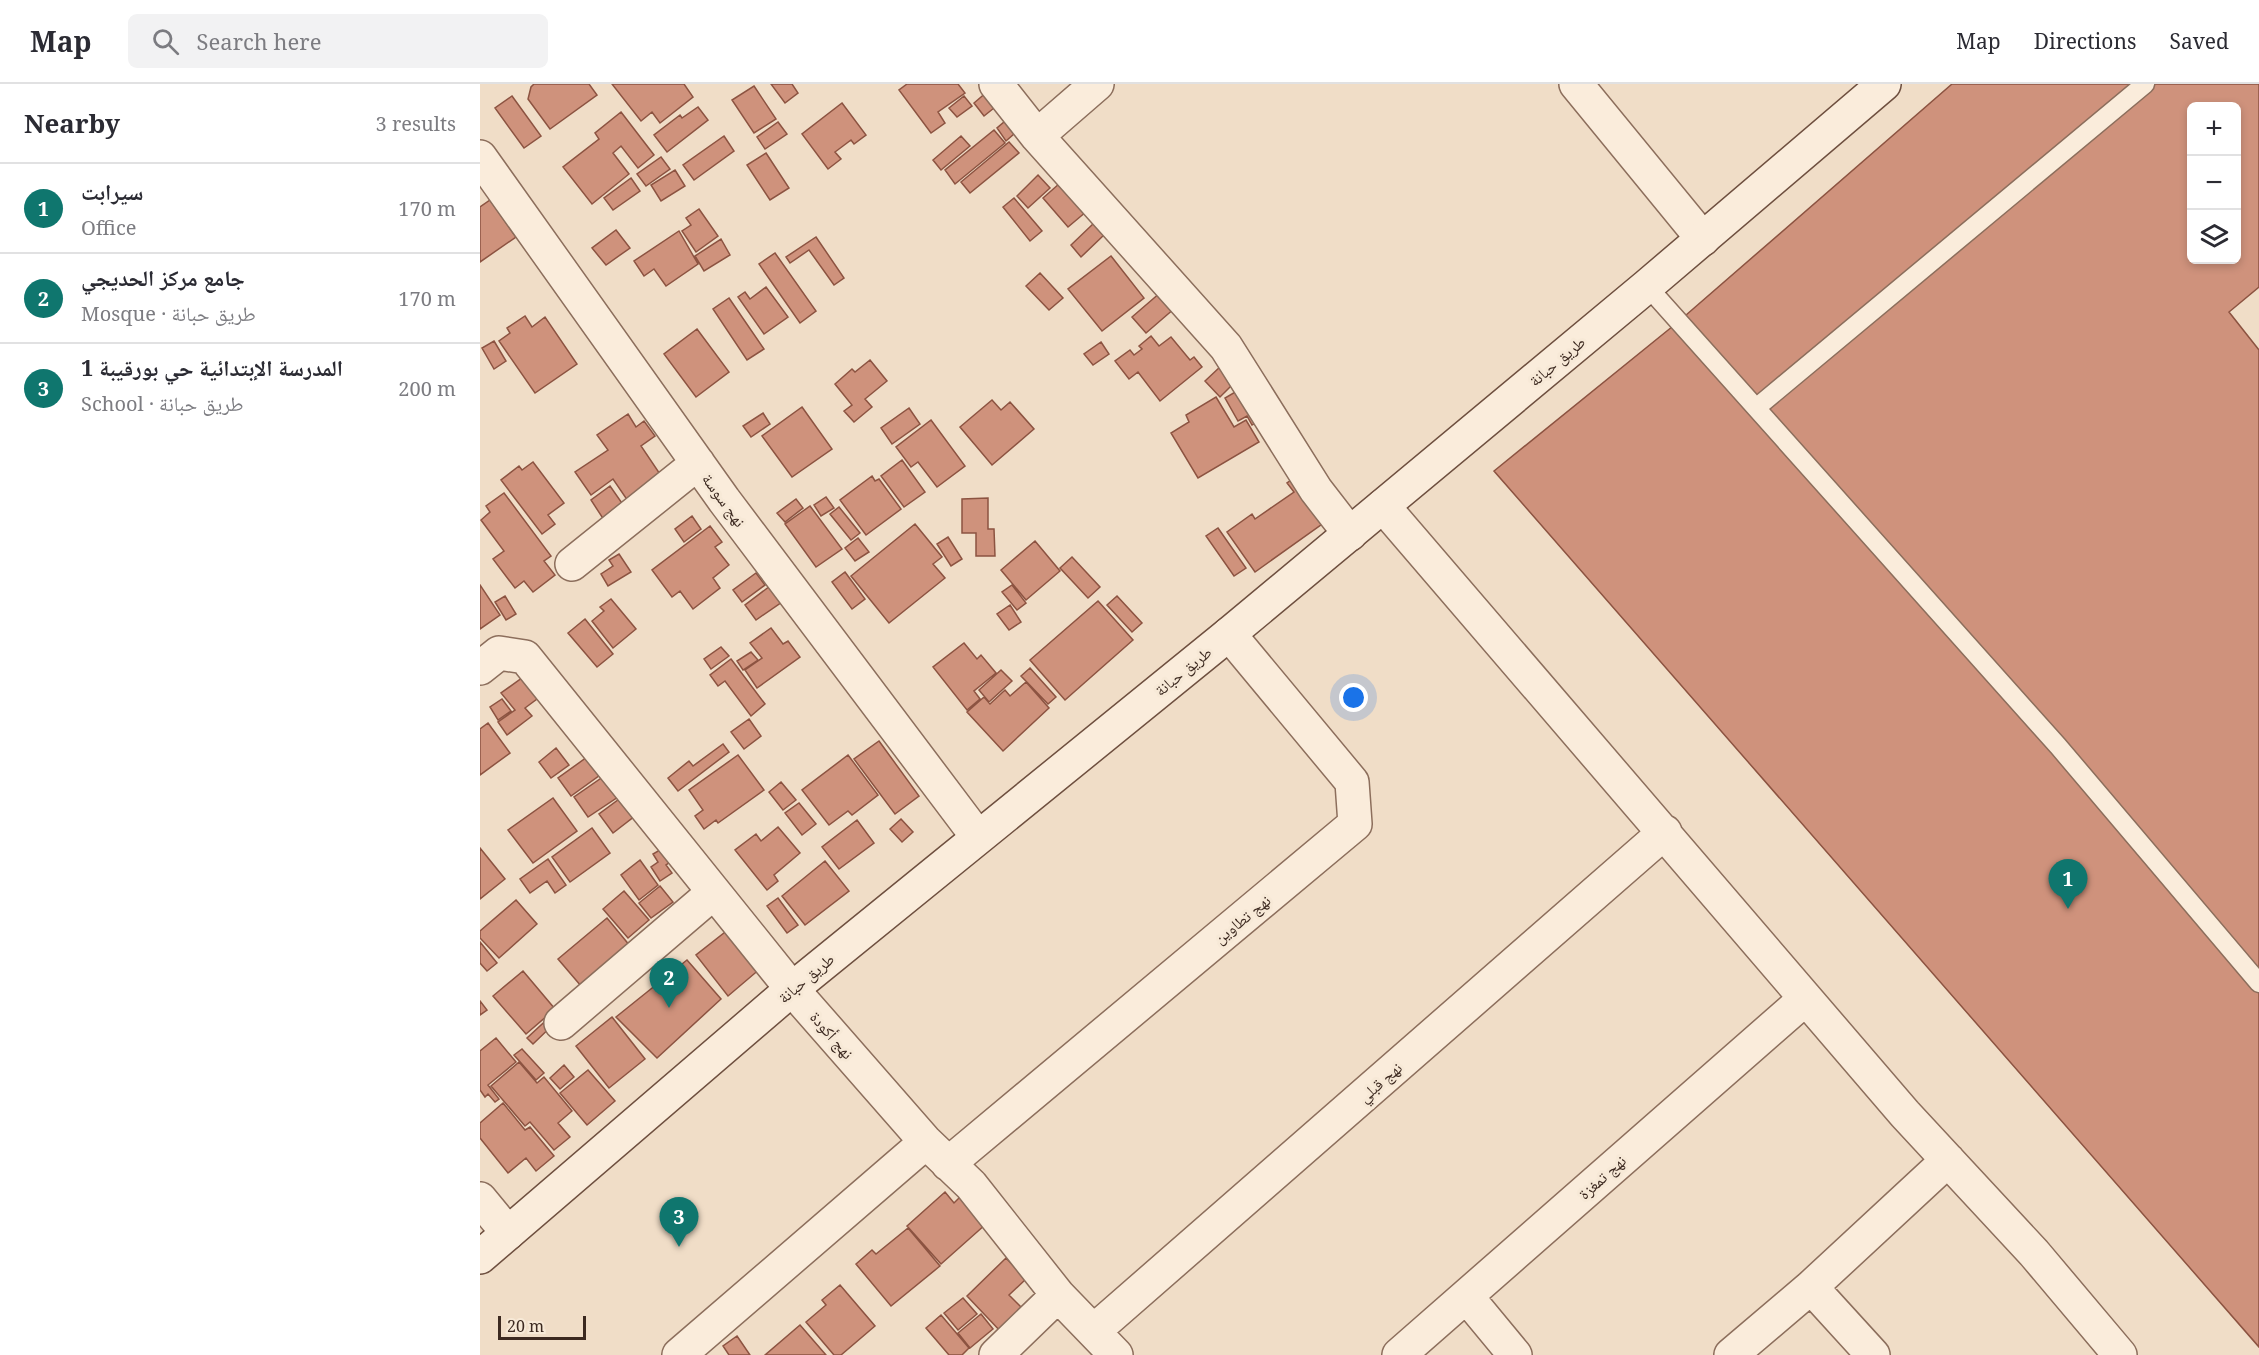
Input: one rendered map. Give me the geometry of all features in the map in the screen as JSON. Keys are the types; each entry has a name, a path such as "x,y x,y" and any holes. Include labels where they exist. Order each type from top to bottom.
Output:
{"street":[{"path":"996,84 1037,136 1226,347 1316,490 1350,534"},
{"path":"1037,136 1097,84"},
{"path":"1576,84 1703,239"},
{"name":"طريق حبانة","path":"480,1257 792,989 1383,507 1884,84"},
{"name":"نهج سوسة","path":"480,157 811,619 977,836"},
{"path":"572,564 698,464"},
{"path":"1383,507 1665,832 1805,999 2034,1253 2120,1355"},
{"name":"نهج تطاوين","path":"937,1153 1355,824 1352,782 1229,634"},
{"name":"نهج أكودة","path":"480,668 499,652 525,657 792,989 937,1153 971,1185 1058,1294 1095,1330 1116,1355"},
{"name":"نهج قبلي","path":"1095,1330 1185,1254 1665,832"},
{"path":"561,1023 713,893"},
{"name":"نهج تمغزة","path":"1399,1355 1805,999"},
{"path":"679,1355 937,1153"},
{"path":"1731,1355 1811,1287 1948,1160"},
{"path":"480,1199 508,1233"},
{"path":"1811,1287 1872,1355"},
{"path":"996,1355 1058,1294"},
{"path":"1467,1297 1515,1355"}],"lane":[{"path":"1756,408 2145,84"},
{"path":"1647,286 2058,746 2259,984"}],"building":[{"path":"534,84 589,84 597,95 550,129 528,99"},
{"path":"612,84 684,84 693,97 660,123 652,112 641,121"},
{"path":"771,84 792,84 798,93 785,103"},
{"path":"907,84 958,84 965,93 938,112 945,123 931,133 899,90"},
{"path":"1952,84 2259,84 2259,287 2229,312 2259,350 2259,1347 1494,471 1678,322"},
{"path":"754,86 776,119 754,133 732,100"},
{"path":"988,91 999,104 984,116 974,103"},
{"path":"512,96 541,136 524,148 495,108"},
{"path":"964,96 972,106 957,117 949,108"},
{"path":"842,103 866,135 854,144 851,140 835,152 841,159 828,169 802,134"},
{"path":"698,107 708,120 667,152 654,135 680,115 682,118"},
{"path":"621,112 654,155 638,168 621,146 613,153 629,174 592,204 563,167 599,139 595,133"},
{"path":"1011,116 1021,128 1006,141 997,128"},
{"path":"778,122 787,134 765,149 757,137"},
{"path":"994,130 1005,143 955,184 945,170"},
{"path":"724,136 734,151 694,180 683,165"},
{"path":"961,136 970,146 941,170 933,160"},
{"path":"1009,142 1019,153 970,193 961,182"},
{"path":"766,153 789,188 770,200 747,165"},
{"path":"661,157 670,169 646,186 637,174"},
{"path":"675,170 685,186 661,201 651,185"},
{"path":"1038,175 1050,188 1028,208 1017,196"},
{"path":"1068,176 1093,206 1068,227 1043,198"},
{"path":"631,178 640,191 613,210 604,198"},
{"path":"1014,198 1042,231 1030,241 1003,207"},
{"path":"490,200 516,237 480,262 480,207"},
{"path":"699,209 718,236 696,252 682,231 691,225 686,218"},
{"path":"1095,222 1105,234 1081,257 1071,245"},
{"path":"616,230 630,248 606,265 592,248"},
{"path":"679,231 698,264 666,286 654,269 644,276 634,261"},
{"path":"816,237 844,278 834,285 809,250 790,263 786,257"},
{"path":"721,239 730,255 704,271 695,256"},
{"path":"775,253 816,311 800,323 759,264"},
{"path":"1111,256 1144,298 1102,331 1068,289"},
{"path":"1040,273 1063,298 1049,310 1026,286"},
{"path":"766,287 788,317 764,334 738,297 745,292 750,299"},
{"path":"1161,292 1175,308 1146,333 1132,317"},
{"path":"729,298 764,349 747,360 713,309"},
{"path":"525,316 532,327 545,317 577,364 535,393 499,341 510,333 507,328"},
{"path":"697,329 729,372 696,397 664,354"},
{"path":"1151,336 1159,346 1171,337 1190,360 1194,357 1202,367 1160,401 1138,372 1129,379 1115,361 1130,350 1134,355 1142,349 1139,346"},
{"path":"494,341 506,361 494,369 482,348"},
{"path":"1101,342 1109,354 1093,365 1084,354"},
{"path":"870,360 887,381 865,399 872,407 854,422 844,411 852,405 835,384 852,369 855,372"},
{"path":"1221,366 1236,381 1220,397 1205,381"},
{"path":"1242,388 1261,420 1252,425 1247,416 1238,421 1225,398"},
{"path":"1216,397 1234,427 1246,420 1259,442 1198,478 1171,433 1189,422 1186,415"},
{"path":"992,400 1001,410 1010,402 1034,429 992,465 960,427"},
{"path":"802,407 832,449 792,477 762,436"},
{"path":"909,408 920,424 892,444 881,428"},
{"path":"763,413 770,424 751,437 743,426"},
{"path":"628,414 636,427 644,421 655,436 641,446 664,480 630,504 613,479 591,495 575,472 608,450 597,435"},
{"path":"931,420 965,466 937,487 918,462 911,467 896,447"},
{"path":"902,460 925,492 904,507 881,476"},
{"path":"533,462 564,503 548,515 555,524 542,534 501,480 519,466 522,470"},
{"path":"1301,473 1332,517 1255,572 1227,532 1252,514 1255,519 1294,492 1287,483"},
{"path":"872,476 875,481 879,479 901,509 866,535 840,500"},
{"path":"610,486 624,506 604,520 591,500"},
{"path":"504,493 551,556 544,561 555,575 533,592 524,581 515,588 493,559 504,551 481,520 490,512 486,506"},
{"path":"826,497 834,508 821,516 814,505"},
{"path":"988,498 988,529 994,529 995,556 976,556 976,533 962,533 962,499"},
{"path":"796,499 803,508 785,522 777,513"},
{"path":"810,506 842,549 816,567 785,524"},
{"path":"839,507 860,533 851,540 830,514"},
{"path":"692,516 701,529 684,542 675,529"},
{"path":"915,524 942,557 933,564 945,578 889,623 851,576"},
{"path":"710,526 722,542 715,547 729,565 713,578 720,588 693,609 680,591 672,597 652,570"},
{"path":"1218,528 1246,568 1234,576 1206,536"},
{"path":"948,537 962,559 951,566 937,544"},
{"path":"858,538 869,552 855,561 845,548"},
{"path":"1035,541 1060,571 1026,600 1001,570"},
{"path":"619,554 631,572 608,586 601,574 613,566 609,560"},
{"path":"1072,557 1100,587 1088,598 1060,568"},
{"path":"845,572 865,599 852,609 832,582"},
{"path":"756,573 765,585 742,602 733,590"},
{"path":"480,585 500,615 480,629"},
{"path":"1012,585 1026,603 1017,610 1002,592"},
{"path":"770,586 782,602 756,620 745,605"},
{"path":"505,596 516,614 506,620 495,602"},
{"path":"1117,596 1142,623 1132,632 1107,605"},
{"path":"611,599 636,629 613,648 592,621 604,611 600,607"},
{"path":"1098,601 1133,640 1065,700 1030,660"},
{"path":"1010,605 1021,622 1009,630 997,614"},
{"path":"585,619 613,654 597,667 568,633"},
{"path":"771,628 783,644 788,641 800,657 757,688 745,670 762,658 750,643"},
{"path":"964,643 977,659 981,655 996,673 974,691 980,699 967,710 933,667"},
{"path":"721,647 729,656 711,669 704,659"},
{"path":"751,652 758,660 743,670 737,661"},
{"path":"731,659 765,704 751,716 725,681 718,686 710,675"},
{"path":"1030,668 1056,697 1048,704 1021,676"},
{"path":"1001,670 1012,681 989,702 979,690"},
{"path":"526,675 541,696 525,708 532,716 507,735 498,722 515,710 501,693"},
{"path":"1026,682 1049,708 1003,751 967,712 984,697 990,704 1005,690 1010,696"},
{"path":"502,699 511,711 498,720 490,707"},
{"path":"749,719 761,736 744,749 731,732"},
{"path":"488,723 510,753 480,775 480,729"},
{"path":"879,741 919,796 895,814 854,759"},
{"path":"723,744 729,752 678,791 668,778 689,761 693,766"},
{"path":"556,748 569,765 551,778 539,762"},
{"path":"594,752 607,770 571,796 558,778"},
{"path":"738,755 764,790 718,823 716,820 704,829 695,816 703,810 689,790"},
{"path":"848,755 878,795 852,815 848,811 829,825 802,790"},
{"path":"610,772 624,793 588,817 574,797"},
{"path":"781,782 796,800 783,810 769,792"},
{"path":"626,794 640,812 613,833 599,814"},
{"path":"553,798 577,831 533,863 508,830"},
{"path":"799,803 816,824 802,835 785,813"},
{"path":"901,819 913,832 902,842 890,829"},
{"path":"857,820 874,843 839,869 822,847"},
{"path":"778,827 800,853 774,875 778,881 767,890 735,850 756,834 761,841"},
{"path":"592,828 610,853 570,882 552,857"},
{"path":"670,844 679,856 666,865 672,873 660,881 651,867 658,862 653,854"},
{"path":"480,848 505,879 480,899"},
{"path":"548,859 566,885 555,893 547,881 530,893 520,879"},
{"path":"640,860 658,885 639,900 621,875"},
{"path":"825,861 849,891 805,925 782,896"},
{"path":"660,886 673,902 651,918 639,903"},
{"path":"624,891 649,920 628,938 603,909"},
{"path":"778,898 798,925 787,933 767,906"},
{"path":"516,900 537,924 499,958 480,938 480,931"},
{"path":"607,918 635,952 587,993 558,959"},
{"path":"729,929 761,968 728,996 696,955"},
{"path":"480,942 497,963 487,971 480,963"},
{"path":"687,960 721,999 657,1058 616,1017"},
{"path":"523,971 555,1009 526,1034 493,996"},
{"path":"480,1001 487,1010 480,1015"},
{"path":"554,1013 559,1019 533,1044 527,1038"},
{"path":"612,1017 645,1059 609,1088 576,1046"},
{"path":"496,1038 516,1062 488,1085 499,1099 495,1102 488,1094 485,1097 480,1090 480,1051"},
{"path":"522,1049 544,1073 536,1080 514,1055"},
{"path":"519,1062 537,1083 544,1077 572,1111 558,1123 570,1137 554,1150 530,1122 525,1126 491,1086"},
{"path":"564,1065 574,1077 560,1089 550,1078"},
{"path":"588,1070 615,1101 587,1125 560,1093"},
{"path":"503,1103 525,1130 530,1127 554,1156 536,1171 526,1158 508,1173 480,1138 480,1123"},
{"path":"945,1192 954,1203 961,1196 986,1224 941,1264 907,1226"},
{"path":"908,1228 940,1266 891,1306 856,1264 872,1250 876,1254"},
{"path":"1006,1258 1026,1279 1009,1295 1026,1312 1003,1334 967,1296"},
{"path":"840,1285 875,1326 841,1355 834,1355 806,1322 826,1305 822,1300"},
{"path":"963,1298 977,1314 958,1330 944,1313"},
{"path":"981,1314 993,1329 970,1348 958,1333"},
{"path":"941,1315 969,1348 962,1355 949,1355 926,1328"},
{"path":"800,1325 826,1355 765,1355"},
{"path":"737,1336 750,1355 729,1355 723,1346"}],"place":[{"name":"سيرابت","path":"2068,909"},
{"name":"جامع مركز الحديجي","path":"669,1008"},
{"name":"المدرسة الإبتدائية حي بورقيبة 1","path":"679,1247"}]}
